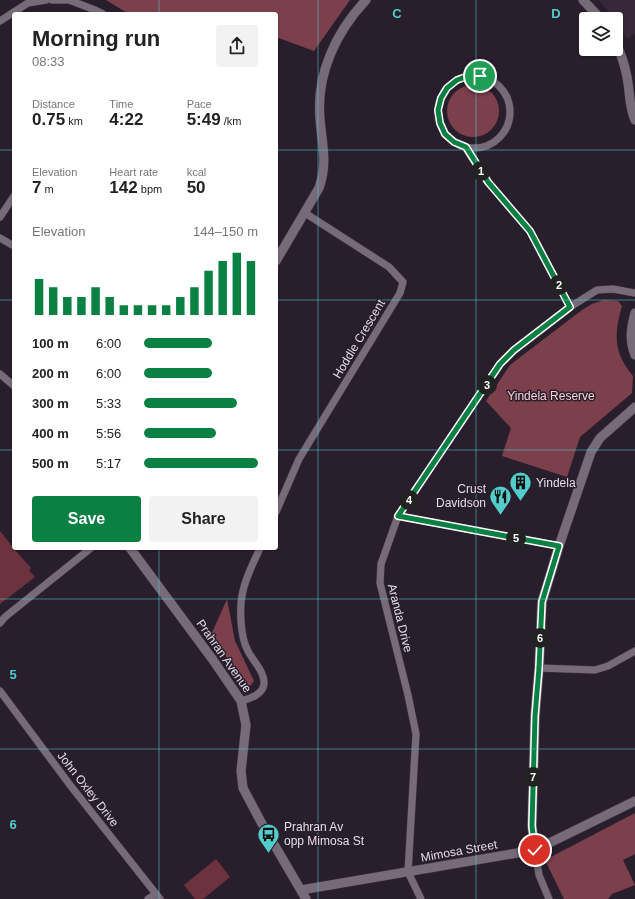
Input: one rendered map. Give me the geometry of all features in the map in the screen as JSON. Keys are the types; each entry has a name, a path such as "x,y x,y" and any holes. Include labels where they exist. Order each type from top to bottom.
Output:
{"street":[{"path":"13,12 28,3 46,0"},
{"path":"52,0 69,0 99,12"},
{"path":"278,258 319,188 324,170 325,158 320,117 322,77 329,56 338,36 354,12 366,0"},
{"path":"583,0 594,12"},
{"path":"0,20 12,13"},
{"path":"620,56 627,76 632,115 635,120"},
{"path":"466,147 477,148 489,145 498,139 506,130 510,119 510,107 507,96 500,86 491,79 480,76 468,76 457,80 447,88 441,98 438,110 440,123 445,134 454,142 466,147 488,182 530,231 570,307"},
{"path":"0,217 12,199"},
{"name":"Hoddle Crescent","path":"278,507 299,460 400,293 403,282 389,267 305,213"},
{"path":"0,238 12,245"},
{"name":"Aranda Drive","path":"421,899 408,872 416,734 408,695 380,583 381,564 398,516 500,364 514,350 570,307 597,290 613,289 635,293"},
{"path":"635,313 630,334 635,355"},
{"path":"0,374 12,384"},
{"path":"549,899 539,875 532,826 535,716 542,602 559,546 591,452 600,438 635,407"},
{"path":"398,516 559,546"},
{"path":"0,623 5,617 89,550"},
{"name":"Prahran Avenue","path":"131,550 213,660 241,701 246,725 241,771 243,788 306,899"},
{"path":"241,701 248,699 262,691 264,686 262,674 247,649 242,635 241,619 243,591 259,550"},
{"path":"539,668 595,670 608,666 635,651"},
{"name":"John Oxley Drive","path":"0,693 70,785 158,896"},
{"name":"Mimosa Street","path":"301,890 535,850 635,800"},
{"path":"148,899 158,896"}],"shaded area":[{"path":"599,0 635,0 635,34 627,38 623,32 623,12 608,12"},
{"path":"0,531 12,546 12,550 15,550 31,568 29,570 35,577 0,604"},
{"path":"216,859 230,877 203,899 195,899 184,885"}],"green space":[{"path":"106,0 350,0 314,51 278,38 278,12 126,12"},
{"path":"473,85 487,89 495,97 499,111 495,125 487,133 473,137 459,133 451,125 447,111 451,97 459,89"},
{"name":"Yindela Reserve","path":"604,300 618,301 622,306 619,316 617,342 622,359 633,376 632,393 580,437 567,477 502,456 511,428 486,401 510,365 582,310 592,304"},
{"path":"227,599 235,641 254,681 250,686 244,683 211,635"},
{"path":"635,813 635,854 623,860 635,885 612,894 608,899 564,899 545,860"}],"place":[{"name":"Yindela","path":"521,502"},
{"name":"Crust Davidson","path":"501,516"},
{"name":"Prahran Av opp Mimosa St","path":"268,854"}],"route":[{"path":"480,76 468,76 457,80 447,88 441,98 438,110 440,123 445,134 454,142 466,147 488,182 530,231 544,255 570,307 514,350 500,364 398,516 559,546 542,602 535,716 532,826 535,850"}]}
